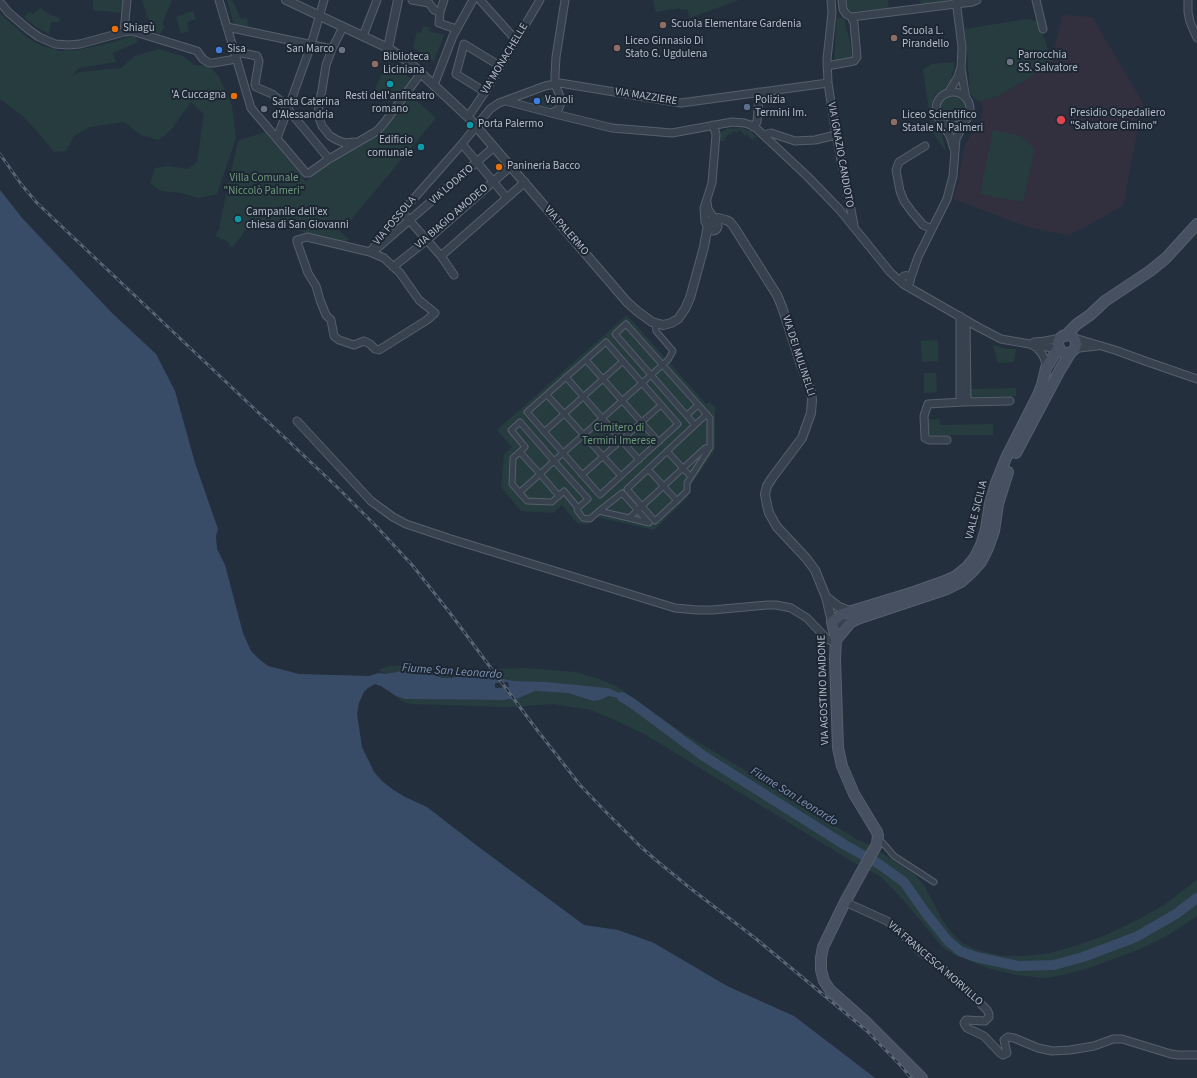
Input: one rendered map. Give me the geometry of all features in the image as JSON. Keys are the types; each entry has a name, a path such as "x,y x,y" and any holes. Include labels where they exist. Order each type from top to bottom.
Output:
{"main road":[{"path":"1067,344 1078,324 1105,301 1150,271 1166,258 1197,224"},
{"name":"VIALE SICILIA","path":"832,622 842,614 945,581 956,576 967,567 981,545 996,483 1006,458 1038,395 1046,368 1067,344"},
{"name":"VIALE SICILIA","path":"851,622 947,589 961,582 977,567 988,548 994,531 1003,483 1012,461 1060,370 1067,344"},
{"name":"VIA AGOSTINO DAIDONE","path":"832,622 836,640 835,659 838,748 842,766 854,794 861,808 877,832 877,842"},
{"path":"836,640 851,622"},
{"path":"877,842 823,947 821,970 824,981 830,990 865,1021 922,1078"}],"street":[{"path":"124,32 127,0"},
{"path":"219,0 251,108 305,172 309,173 358,141 377,131 421,73"},
{"name":"VIA PALERMO","path":"286,0 400,55 470,114 477,126 494,147 627,302 643,316 659,325"},
{"path":"277,138 311,44 324,0"},
{"path":"363,36 377,0"},
{"path":"388,48 398,0"},
{"path":"412,0 429,3 434,10 440,12"},
{"path":"444,0 440,12 439,23 456,29"},
{"path":"434,84 456,29 473,0"},
{"path":"480,0 516,40"},
{"name":"VIA MONACHELLE","path":"470,114 485,92 540,0"},
{"path":"551,114 558,110 562,103 555,84 556,57 565,0"},
{"name":"VIA IGNAZIO CANDIOTO","path":"831,0 832,13 827,66 828,82 836,135 854,228"},
{"path":"827,66 853,62 858,56 854,23 851,17 846,14 843,9 842,0"},
{"path":"851,17 957,1 972,2 977,0"},
{"path":"1036,0 1043,29"},
{"path":"1188,0 1190,22 1197,38"},
{"path":"906,280 947,199 952,176 956,139 968,118 970,111 970,106 966,98 961,68 962,47 957,1"},
{"path":"0,2 8,12 29,30 39,37 55,44 80,44 124,32 138,32 197,51 203,59 213,63 242,53 257,56 259,61 256,86 272,94 288,109 329,159"},
{"path":"227,27 332,49"},
{"path":"344,27 332,49 326,65 318,115 325,131 336,140 345,143 358,141"},
{"path":"485,92 456,74 464,44 500,66"},
{"path":"955,151 950,136 936,113 936,108 940,98 948,93 958,77 961,68"},
{"name":"VIA MAZZIERE","path":"477,126 494,105 555,84 566,84 681,103 828,82"},
{"path":"753,127 757,122 759,92"},
{"path":"948,93 958,93 966,98"},
{"path":"521,105 518,103 518,100 522,95"},
{"path":"506,100 551,114 612,128 668,133 732,122 744,123 753,127 765,136 808,177 839,209 863,240 886,266 926,296 963,318 1001,338 1027,343 1102,346 1197,379"},
{"path":"470,114 482,119"},
{"path":"941,122 945,125 955,127 964,123"},
{"path":"712,226 704,216 704,208 712,183 716,134 713,125"},
{"name":"VIA FOSSOLA","path":"393,267 400,273 419,300 435,313 427,320 378,350 364,341 354,345 334,336 330,320 326,316 316,286 308,273 297,242 298,240 307,237 371,252 402,212 477,126"},
{"path":"765,136 771,133 795,141 815,140 836,135"},
{"path":"462,144 506,197"},
{"path":"925,146 899,162 896,170 900,192 904,201 923,225 932,229"},
{"name":"VIA LODATO","path":"371,252 410,221 494,147"},
{"name":"VIA BIAGIO AMODEO","path":"393,267 427,240 511,166"},
{"path":"441,256 506,197 525,182"},
{"path":"520,492 668,360 673,351 656,331 659,325 675,322 681,316 690,298 704,247 712,226 707,199"},
{"path":"839,209 845,211 849,208 849,204"},
{"path":"402,212 441,256 454,275"},
{"name":"VIA DEI MULINELLI","path":"712,226 728,227 740,237 780,301 811,391 811,413 802,438 772,478 767,486 765,494 769,513 777,527 806,558 815,570 826,597 832,622"},
{"path":"371,252 384,258 393,267"},
{"path":"963,318 967,399 963,402"},
{"path":"695,425 615,334 626,324 662,365 707,414 710,418 710,447 687,483 687,491 655,520 627,489 707,414"},
{"path":"1027,343 1045,341 1067,344 1080,348 1088,346 1102,346"},
{"path":"606,342 678,424 600,495 527,412 586,360 606,342"},
{"path":"1027,343 1037,348 1042,354 1045,360 1046,368"},
{"path":"586,360 659,442"},
{"path":"544,432 623,361"},
{"path":"566,377 639,460"},
{"path":"546,395 621,476"},
{"path":"947,440 929,440 925,438 924,416 929,404 1010,402"},
{"path":"582,475 661,405"},
{"path":"687,415 698,405"},
{"path":"297,421 371,501 393,517 406,524 450,539 675,608 712,610 776,605 791,608 807,618 827,639 832,641 836,640"},
{"path":"578,508 588,499 520,422 511,430 525,448 513,458 512,484 527,501 552,502 564,491 578,508 577,510 583,518 590,519 599,511 622,493 649,523 599,511"},
{"path":"629,518 704,448 710,447"},
{"path":"667,451 691,477"},
{"path":"520,452 559,496"},
{"path":"648,469 677,501"},
{"path":"826,597 839,607 849,612"},
{"path":"832,622 839,624 851,622"},
{"path":"877,842 883,843 894,856 934,882"},
{"name":"VIA FRANCESCA MORVILLO","path":"845,902 887,921 922,953 953,977 970,993 986,1010 989,1017 985,1021 966,1020 964,1023 965,1026 984,1036 998,1051 1004,1055 1007,1051 1004,1040 1008,1037 1038,1048 1052,1051 1094,1046 1113,1039 1122,1038 1171,1054 1197,1055"}],"shaded area":[{"name":"Presidio Ospedaliero \"Salvatore Cimino\"","path":"1062,15 1092,17 1143,103 1123,205 1082,229 1068,235 1028,227 953,199 957,188 965,146 974,131 979,130 983,110 981,101 998,96 1029,78 1041,66 1052,61"}],"green space":[{"path":"93,0 124,0 123,13 93,10"},
{"path":"142,0 172,0 162,24 165,26 160,34 154,31"},
{"path":"227,0 232,0 241,19 247,18 248,28 234,25"},
{"path":"653,0 739,0 690,18 687,9 683,10 678,8 656,12"},
{"path":"847,0 888,0 889,8 849,12"},
{"path":"920,0 948,0 948,1 921,4"},
{"path":"40,8 51,15 60,18 59,22 51,22 49,34 36,27 24,17 29,12 33,14"},
{"path":"193,11 196,19 187,22 189,31 181,34 176,17"},
{"path":"0,13 29,39 40,45 61,51 77,50 110,43 135,35 138,42 113,53 116,62 79,68 72,76 80,72 121,68 135,56 159,49 183,56 194,65 206,66 212,69 219,77 232,106 236,138 217,194 199,198 181,193 161,191 150,183 155,168 169,166 188,169 197,162 204,114 191,102 170,131 158,140 141,135 124,122 89,127 74,136 66,151 54,152 23,116 0,99"},
{"path":"837,18 844,18 850,42 852,59 834,62"},
{"path":"1027,19 1038,21 1052,61 1041,66 1029,78 998,96 981,101 977,100 971,95 970,92 965,29"},
{"path":"423,26 430,28 429,31 444,35 434,61 413,48 417,32 421,33"},
{"path":"389,61 411,79 394,104 381,94 373,92"},
{"path":"954,62 954,69 950,81 944,89 935,95 931,105 931,114 941,131 946,152 932,131 923,69 932,64"},
{"path":"545,93 551,93 555,97 555,103 551,107 545,107 541,103 541,97"},
{"name":"Villa Comunale \"Niccolò Palmeri\"","path":"410,95 436,118 350,221 348,221 339,231 349,239 345,243 254,219 232,248 229,243 216,236 217,231 219,231 238,141 265,132 306,181 333,162 379,135"},
{"path":"953,95 963,99 967,109 963,119 953,123 943,119 939,109 943,99"},
{"path":"742,128 750,131 757,137 752,140 747,134 745,136 740,130 736,133 734,131 730,135 728,134 724,141 718,141 720,134 723,131 727,129"},
{"path":"993,130 1021,136 1031,145 1034,151 1023,202 980,194"},
{"name":"Cimitero di Termini Imerese","path":"627,315 706,404 709,402 715,407 715,450 690,486 687,498 654,530 597,517 587,525 577,523 562,505 553,513 521,511 501,487 504,455 512,447 497,430"},
{"path":"938,340 938,361 922,362 921,341"},
{"path":"993,345 1006,349 1016,349 1014,362 998,363"},
{"path":"924,373 936,373 937,392 924,393"},
{"path":"1016,388 1016,396 969,397 969,389"},
{"path":"928,418 934,420 939,418 940,425 993,424 993,435 928,435"},
{"path":"389,666 455,669 526,668 575,672 616,686 683,733 856,839 868,844 914,874 924,885 941,918 951,932 962,943 980,951 1002,956 1026,956 1050,953 1075,946 1106,935 1137,920 1164,905 1197,880 1197,916 1167,936 1140,949 1092,967 1063,975 1043,978 1017,975 991,969 957,956 943,948 906,903 880,876 853,862 646,735 617,721 591,710 553,704 508,707 411,704 402,701 396,696 405,699 504,700 519,698 535,691 543,691 568,693 593,701 609,696 632,703 629,697 608,688 547,682 514,681 500,678 461,675 452,678 442,678 421,670 411,672 403,670 385,674 379,670"}],"water":[{"path":"0,190 23,219 112,313 156,354 175,391 195,463 218,529 216,536 217,549 225,565 243,633 251,651 268,666 299,674 369,676 379,673 385,674 403,670 411,672 429,670 430,674 442,678 452,678 461,675 484,675 514,681 547,682 608,688 629,697 632,703 609,696 593,701 568,693 535,691 519,698 504,700 405,699 396,696 381,686 375,684 364,692 359,703 357,714 362,747 374,772 382,781 405,797 427,807 584,925 618,930 654,943 727,986 794,1016 875,1078 0,1078","holes":["508,682 509,686 496,688 495,683"]}],"waterway":[{"name":"Fiume San Leonardo","path":"622,697 702,755 845,845 879,864 904,882 948,941 960,951 976,957 1018,966 1054,965 1083,957 1136,937 1176,914 1197,898"}],"railway":[{"path":"0,154 21,184 37,203 337,487 413,566 580,785 603,809 657,861 755,938 867,1031 911,1078"}],"place":[{"name":"Scuola Elementare Gardenia","path":"663,25"},
{"name":"Shiagù","path":"115,29"},
{"name":"Scuola L. Pirandello","path":"894,38"},
{"name":"Liceo Ginnasio Di Stato G. Ugdulena","path":"617,48"},
{"name":"Sisa","path":"219,50"},
{"name":"San Marco","path":"342,50"},
{"name":"Parrocchia SS. Salvatore","path":"1010,62"},
{"name":"Biblioteca Liciniana","path":"375,64"},
{"name":"Resti dell'anfiteatro romano","path":"390,84"},
{"name":"'A Cuccagna","path":"234,96"},
{"name":"Vanoli","path":"537,101"},
{"name":"Polizia Termini Im.","path":"747,107"},
{"name":"Santa Caterina d'Alessandria","path":"264,109"},
{"name":"Presidio Ospedaliero \"Salvatore Cimino\"","path":"1061,120"},
{"name":"Liceo Scientifico Statale N. Palmeri","path":"894,122"},
{"name":"Porta Palermo","path":"470,125"},
{"name":"Edificio comunale","path":"421,147"},
{"name":"Panineria Bacco","path":"499,167"},
{"name":"Campanile dell'ex chiesa di San Giovanni","path":"238,219"}]}
